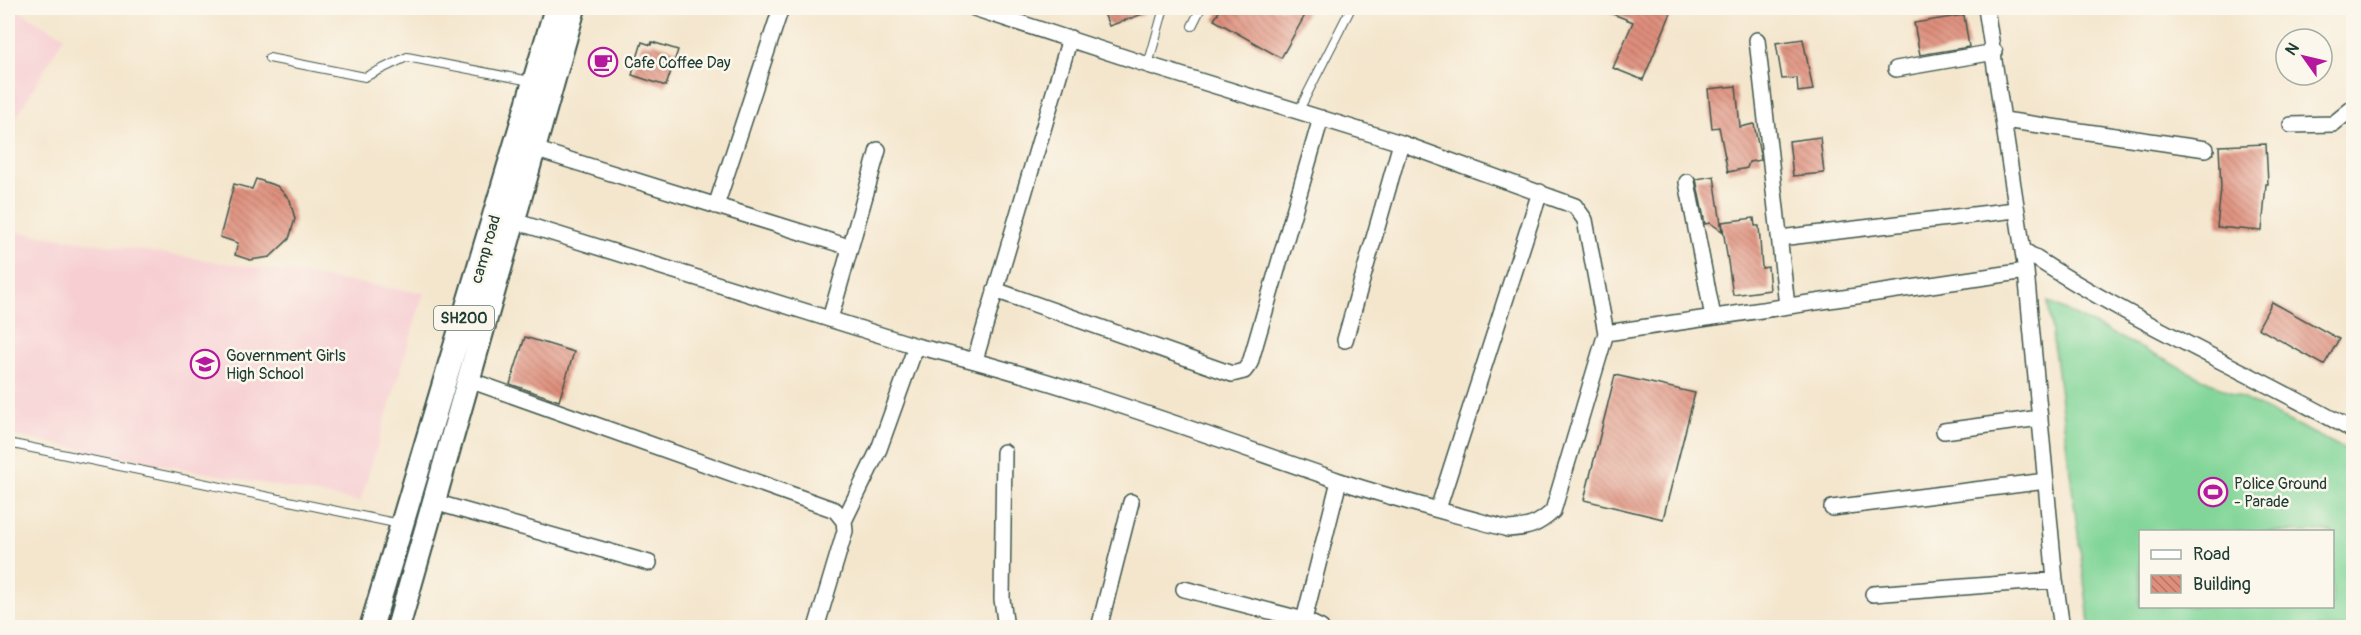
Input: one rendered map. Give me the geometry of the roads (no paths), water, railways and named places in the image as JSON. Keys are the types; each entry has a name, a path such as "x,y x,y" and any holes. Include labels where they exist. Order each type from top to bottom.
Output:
{"main road":[{"name":"camp road","path":"371,627 556,8"},
{"name":"camp road","path":"401,624 574,8"}],"street":[{"path":"716,206 780,8"},
{"path":"514,221 916,346 975,360 1220,437 1339,481 1508,529 1528,528 1540,523 1553,511 1606,333 1585,220 1575,206 1401,143 1148,65 974,8"},
{"path":"1986,8 1995,52 2015,210 2026,271 2055,580 2062,627"},
{"path":"975,360 1070,38"},
{"path":"1757,40 1787,306"},
{"path":"1896,69 1995,52"},
{"path":"2291,125 2333,124 2354,107"},
{"path":"994,290 1232,374 1244,371 1251,363 1321,118"},
{"path":"2004,120 2206,149"},
{"path":"1345,340 1401,143"},
{"path":"534,149 849,247"},
{"path":"830,319 878,150"},
{"path":"1687,182 1713,317"},
{"path":"1438,509 1540,192"},
{"path":"1780,238 2015,210"},
{"path":"2023,250 2070,282 2140,321 2231,364 2354,431"},
{"path":"1606,333 2026,271"},
{"path":"816,627 845,531 844,521 879,449 916,346"},
{"path":"469,380 835,510 844,521"},
{"path":"1944,431 2040,418"},
{"path":"1004,452 1002,599 1006,627"},
{"path":"1303,624 1339,481"},
{"path":"1832,508 2046,481"},
{"path":"1099,627 1131,501"},
{"path":"434,502 649,563"},
{"path":"1873,594 2055,580"},
{"path":"1184,589 1303,624 1321,627"}],"lane":[{"path":"1148,65 1164,8"},
{"path":"1192,26 1201,8"},
{"path":"1299,110 1351,8"},
{"path":"269,58 364,77 408,57 534,82"},
{"path":"8,444 402,525"}],"place":[{"name":"Cafe Coffee Day","path":"603,62"},
{"name":"Government Girls High School","path":"205,364"},
{"name":"Police Ground - Parade","path":"2213,492"}]}
